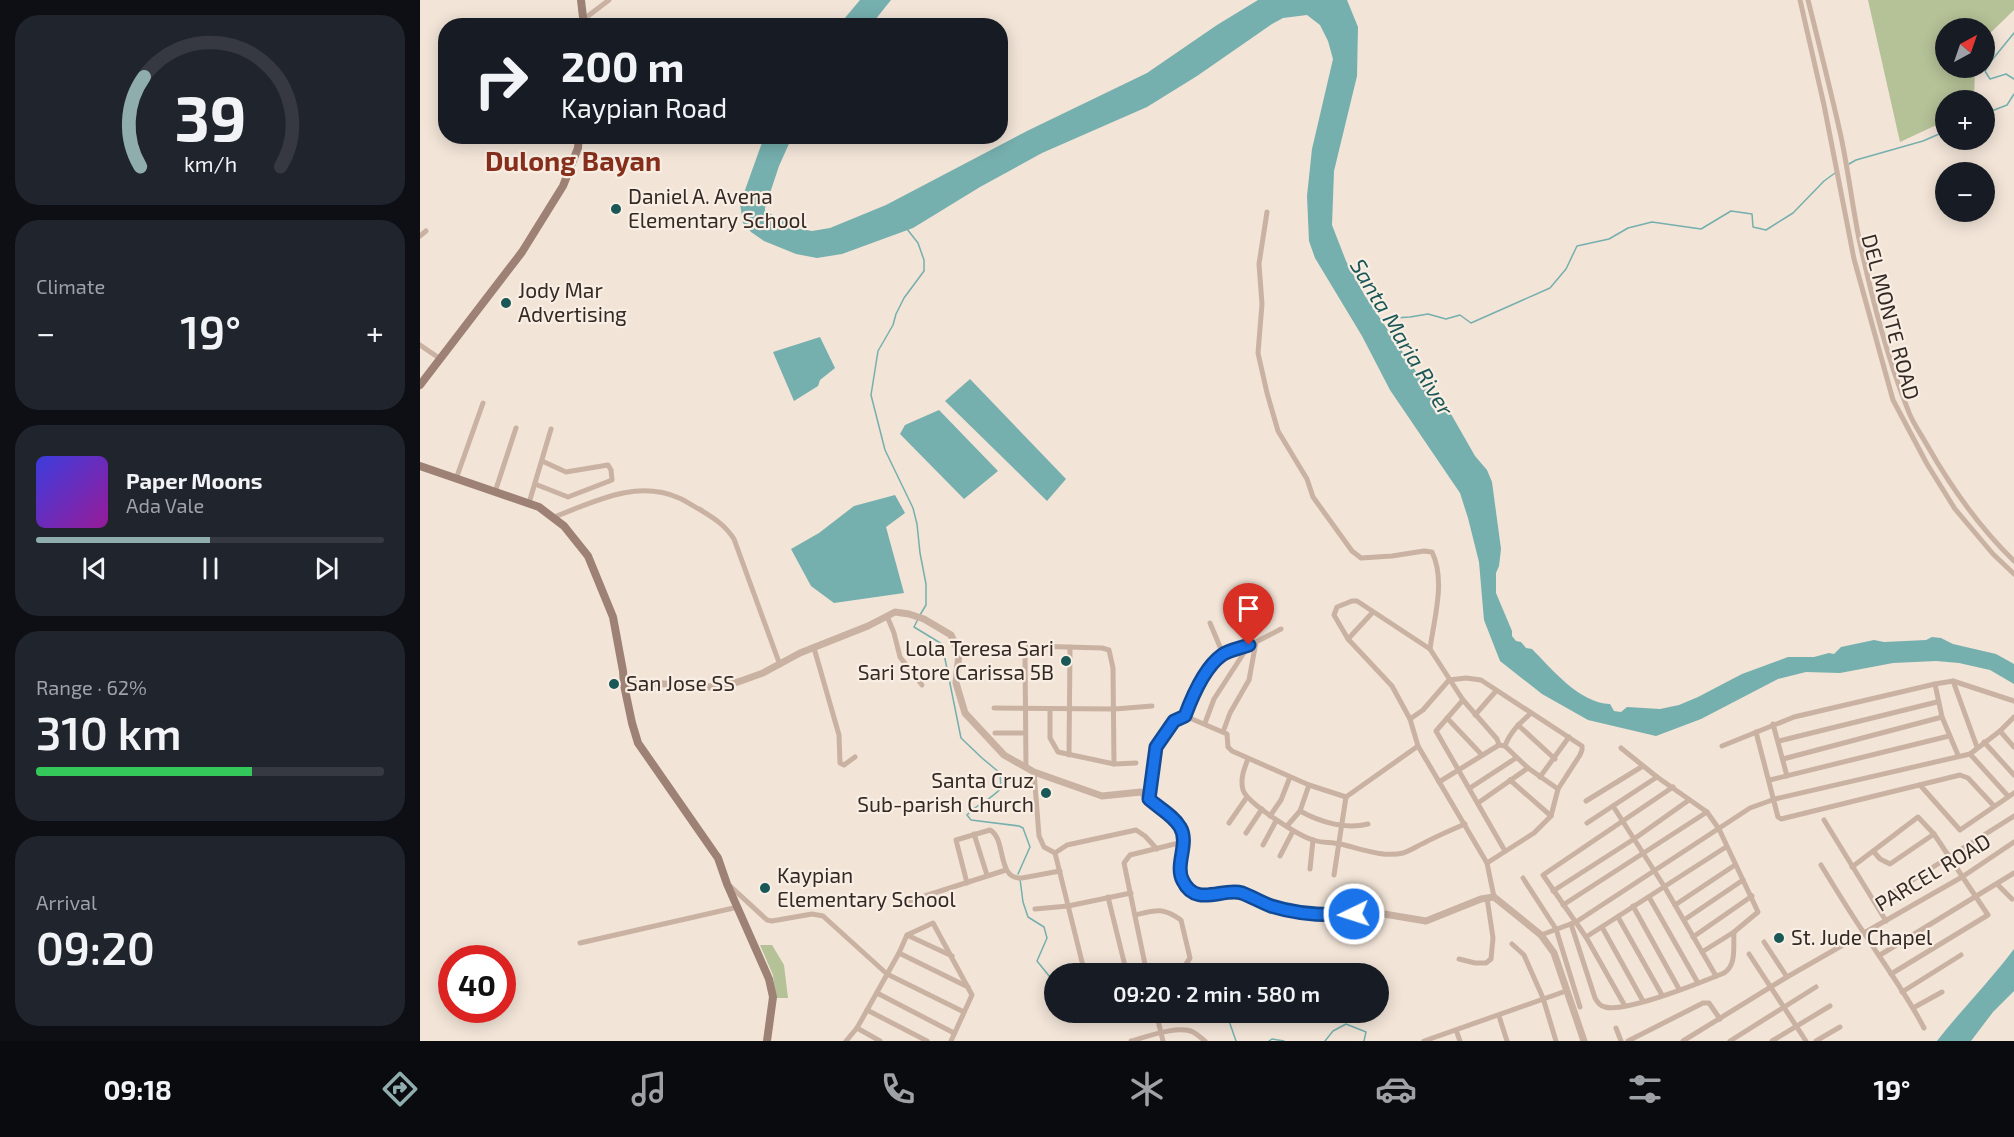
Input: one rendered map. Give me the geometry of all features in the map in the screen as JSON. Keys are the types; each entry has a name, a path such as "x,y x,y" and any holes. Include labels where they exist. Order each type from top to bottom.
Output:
{"main road":[{"path":"581,0 583,18"},
{"path":"420,385 522,252 563,186 578,144"},
{"path":"420,466 539,507 554,516 588,556 613,617 624,685 638,743 718,858 769,979 772,997 767,1041"}],"street":[{"path":"589,18 609,0"},
{"name":"DEL MONTE ROAD","path":"1800,0 1824,105 1854,259 1881,359 1900,415 1955,509 1993,554 2014,574"},
{"name":"DEL MONTE ROAD","path":"1808,0 1829,79 1830,94 1874,304 1908,412 1960,500 1991,539 2014,561"},
{"path":"1267,212 1259,264 1262,304 1258,353 1266,393 1278,431 1307,479 1313,497 1352,551 1361,558 1392,556 1424,550 1432,552 1439,577 1430,649"},
{"path":"420,236 426,231"},
{"path":"420,345 439,358"},
{"path":"456,479 483,403"},
{"path":"1900,415 1908,412"},
{"path":"495,492 516,428"},
{"path":"530,503 551,429"},
{"path":"535,484 568,497 612,480 608,465 566,472 542,462"},
{"path":"554,516 618,492 649,490 678,497 718,520 734,539 780,665"},
{"path":"1459,959 1475,963 1486,963 1491,960 1493,938 1487,863 1418,746 1410,719 1385,678 1348,639 1334,615 1337,607 1357,601 1430,649 1463,700 1502,746 1557,789"},
{"path":"624,685 649,683 710,687 738,682 895,612 909,614 924,619 951,635 959,653 956,683 965,713 1004,755 1034,772 1102,796 1142,792 1175,821 1181,828 1183,842 1181,880 1195,893 1205,896 1240,893 1271,906 1304,914 1322,916 1378,913 1425,921 1491,898"},
{"path":"1348,639 1372,612"},
{"path":"887,616 900,657 922,685"},
{"path":"1210,623 1223,654"},
{"path":"1185,716 1194,693 1212,665 1223,654 1256,642 1281,629"},
{"path":"1223,732 1230,713 1249,680 1256,642"},
{"path":"1205,723 1214,699 1249,645"},
{"path":"1026,768 1027,648 1031,646 1109,650 1113,668 1114,764"},
{"path":"1069,755 1070,647"},
{"path":"814,648 839,735 840,763 844,765 855,757"},
{"path":"1410,719 1423,710 1449,680 1466,678 1481,680 1582,746 1582,750 1557,789 1551,816 1534,833 1487,863"},
{"path":"1953,681 1977,747"},
{"path":"1722,746 1794,717 1953,681 2014,701"},
{"path":"1935,684 1937,702 1958,756"},
{"path":"1475,715 1496,691"},
{"path":"1463,700 1436,731 1505,851"},
{"path":"1779,741 1937,702"},
{"path":"994,708 1114,709 1152,706"},
{"path":"1050,709 1050,738 1058,752 1114,764 1136,763"},
{"path":"1439,782 1482,755 1502,746 1518,725 1531,713"},
{"path":"1149,799 1156,747 1174,721 1185,716 1223,732 1228,736 1230,750 1309,785 1346,797"},
{"path":"1783,759 1942,717"},
{"path":"1447,718 1482,755"},
{"path":"1541,935 1574,923 1750,808 1774,799 1970,754 2014,718"},
{"path":"1773,724 1787,776"},
{"path":"1518,725 1555,759"},
{"path":"2000,731 2014,747"},
{"path":"1756,732 1778,817 1781,819 1964,775 1994,806"},
{"path":"995,733 1025,733"},
{"path":"1770,780 1949,736"},
{"path":"1540,777 1569,737"},
{"path":"1984,742 2014,775"},
{"path":"1334,875 1346,797 1418,746"},
{"path":"1621,748 1642,766 1707,812 1719,829 1752,896 1758,912 1734,932 1702,952"},
{"path":"1920,785 1960,830 2011,795 1970,754"},
{"path":"1470,788 1516,758"},
{"path":"1248,759 1242,775 1243,789 1247,797 1276,821 1312,840 1388,854 1403,853 1465,824"},
{"path":"1586,801 1642,766"},
{"path":"1478,803 1528,768"},
{"path":"1034,772 1039,837 1044,847 1055,853 1082,963"},
{"path":"1270,816 1281,800 1290,777"},
{"path":"1587,822 1657,777"},
{"path":"1510,780 1551,816"},
{"path":"1287,826 1300,811 1309,785"},
{"path":"1625,1006 1586,937 1574,923 1543,875 1673,787"},
{"path":"1229,823 1247,797"},
{"path":"1553,891 1634,839 1689,800"},
{"path":"1614,806 1655,870 1716,976"},
{"path":"1246,834 1262,809"},
{"path":"1300,811 1314,819 1341,825 1356,827 1368,824"},
{"path":"1563,905 1707,812"},
{"path":"1876,903 2014,816"},
{"path":"1852,867 1918,817 1934,834 1988,915 1891,974"},
{"path":"1824,820 1886,921"},
{"path":"1263,845 1276,821"},
{"path":"967,883 956,840 990,830 994,832 1006,870 1019,878 1060,871"},
{"path":"1055,853 1067,845 1136,830 1145,836 1156,849"},
{"path":"1280,856 1293,831"},
{"path":"974,834 987,875"},
{"path":"1874,852 1880,859 1890,864 1934,834"},
{"path":"1310,868 1312,840"},
{"path":"1145,963 1125,863 1130,855 1183,842"},
{"name":"PARCEL ROAD","path":"1683,1041 1787,977 1962,877 2014,842"},
{"path":"1586,937 1726,846"},
{"path":"1675,904 1735,865"},
{"path":"1821,865 1924,1028"},
{"path":"906,902 1006,870"},
{"path":"1880,955 2014,873"},
{"path":"1523,878 1556,928 1580,1007"},
{"path":"1684,920 1743,880"},
{"path":"728,884 767,920 812,914 823,916 887,974 964,1012"},
{"path":"1997,884 2012,899"},
{"path":"1035,909 1068,906 1131,893"},
{"path":"1692,937 1752,896"},
{"path":"1108,897 1124,963"},
{"path":"1649,897 1698,983"},
{"path":"1491,898 1541,935 1554,954 1584,1041"},
{"path":"1633,906 1679,989"},
{"path":"580,943 738,907"},
{"path":"1135,915 1156,910 1168,911 1181,920 1190,958 1186,963"},
{"path":"1618,917 1662,995"},
{"path":"846,1041 857,1028 877,993 907,934 933,923 972,995 951,1041"},
{"path":"1574,923 1595,998 1598,1004 1607,1008 1625,1006 1662,995 1730,969 1733,962 1734,932"},
{"path":"1602,927 1643,1001"},
{"path":"907,934 952,956"},
{"path":"1764,942 1787,977"},
{"path":"1512,944 1524,955 1543,998 1556,1041"},
{"path":"899,953 969,988"},
{"path":"1749,954 1806,1041"},
{"path":"1902,992 1961,955"},
{"path":"1730,1041 1816,987"},
{"path":"1424,1041 1566,991"},
{"path":"1913,1008 1942,992"},
{"path":"877,993 954,1033"},
{"path":"1628,1041 1703,1003 1709,1003 1720,1019"},
{"path":"1772,1041 1830,1006"},
{"path":"867,1010 927,1041"},
{"path":"1499,1016 1507,1041"},
{"path":"1159,1023 1163,1041"},
{"path":"1816,1041 1840,1027"},
{"path":"857,1028 878,1041"},
{"path":"1616,1028 1621,1041"},
{"path":"1131,1041 1184,1029 1193,1032 1205,1041"},
{"path":"1456,1030 1460,1041"},
{"path":"1827,1035 1831,1041"}],"green space":[{"path":"1868,0 2014,0 2014,10 1995,28 1995,18 1935,18 1935,78 1975,78 1974,90 1935,90 1935,126 1900,142"},
{"path":"760,945 772,945 784,965 788,998 776,998 773,975"}],"water":[{"path":"860,0 891,0 877,18 845,18"},
{"path":"1258,0 1347,0 1358,27 1357,76 1334,171 1332,225 1346,261 1365,296 1427,388 1447,407 1475,456 1487,470 1492,482 1501,549 1496,573 1496,593 1512,636 1526,648 1532,649 1567,684 1588,698 1610,704 1614,711 1621,712 1627,707 1660,709 1679,705 1742,674 1788,657 1834,654 1841,647 1874,640 1884,642 1926,640 1932,637 1996,654 2014,664 2014,684 1990,670 1959,663 1936,661 1893,663 1840,673 1806,672 1778,679 1701,719 1656,736 1588,720 1542,694 1500,661 1484,620 1479,562 1460,493 1390,390 1362,336 1315,258 1309,241 1307,196 1312,149 1333,59 1320,25 1307,15 1283,18 1147,107 1042,153 913,228 842,254 817,258 796,254 764,241 743,223 740,204 761,144 789,144 779,166 765,211 796,228 812,231 830,228 886,205 1002,144 1008,144 1008,141 1027,131 1147,73"},
{"path":"820,337 835,368 820,380 818,386 794,401 773,352"},
{"path":"970,379 1066,479 1047,501 945,401"},
{"path":"939,410 998,471 964,499 900,434 905,425"},
{"path":"895,495 905,513 886,527 904,593 834,603 811,586 791,549 819,533 854,506"},
{"path":"2014,949 2014,991 1993,1012 1971,1041 1937,1041 1995,972"}],"waterway":[{"path":"2014,33 1985,71 1990,79 2006,74 2014,79"},
{"path":"1995,110 2007,105 2014,94"},
{"path":"1849,164 1935,136"},
{"name":"Santa Maria River","path":"1379,319 1428,314 1446,319 1460,315 1471,323 1550,288 1566,269 1577,246 1609,239 1628,228 1652,222 1701,229 1731,211 1752,214 1753,227 1766,230 1793,213 1835,173"},
{"path":"907,229 918,243 924,260 924,271 904,298 893,325 878,351 871,395 885,450 913,508 917,524 926,584 926,605 920,615"},
{"path":"918,619 914,627 942,644 961,738 1000,773 1001,788 967,815 971,820 1023,828 1030,847 1018,874"},
{"path":"1020,879 1023,902 1028,917 1044,927 1047,938 1037,961 1044,970"},
{"path":"1230,1023 1236,1041"},
{"path":"1325,1041 1333,1031 1346,1024 1366,1032 1364,1041"},
{"path":"1269,1041 1272,1039 1284,1041"}],"place":[{"name":"Daniel A. Avena Elementary School","path":"616,209"},
{"name":"Jody Mar Advertising","path":"506,303"},
{"name":"Lola Teresa Sari Sari Store Carissa 5B","path":"1066,661"},
{"name":"San Jose SS","path":"614,684"},
{"name":"Santa Cruz Sub-parish Church","path":"1046,793"},
{"name":"Kaypian Elementary School","path":"765,888"},
{"name":"St. Jude Chapel","path":"1779,938"}],"district":[{"name":"Dulong Bayan","path":"573,162"}],"route":[{"path":"1249,645 1223,654 1212,665 1194,693 1185,716 1174,721 1156,747 1149,799 1181,828 1184,835 1181,880 1195,893 1216,896 1230,892 1240,893 1271,906 1304,914 1322,916 1354,914"}]}
